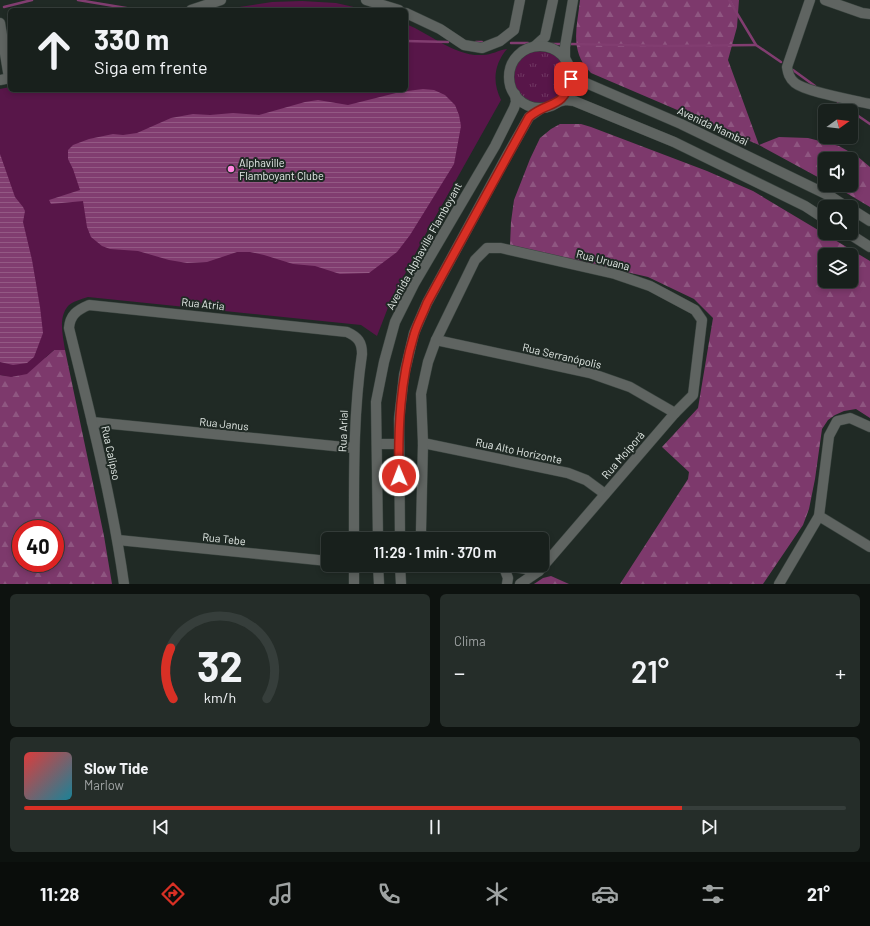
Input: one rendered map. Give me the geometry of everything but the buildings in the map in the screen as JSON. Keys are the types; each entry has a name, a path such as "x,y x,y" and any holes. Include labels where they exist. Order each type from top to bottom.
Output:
{"street":[{"path":"197,8 221,0"},
{"path":"366,0 392,8"},
{"path":"408,15 440,29 464,45 482,48 500,41 514,30 520,0"},
{"path":"542,108 532,107 522,102 510,85 510,74 512,64 517,57 525,50 535,46 545,37 553,0"},
{"path":"565,59 565,47 573,0"},
{"path":"810,0 787,66 789,76 796,84 814,91 870,104"},
{"path":"825,0 862,13 870,14"},
{"path":"0,23 6,79"},
{"path":"400,532 399,419 404,375 414,333 427,303 529,117 542,108 558,102 568,90 571,79 570,68 565,59 558,51 546,46 535,46"},
{"name":"Avenida Mambai","path":"570,68 579,80 681,124 836,200"},
{"name":"Avenida Alphaville Flamboyant","path":"378,532 376,402 384,362 395,322 414,284 496,146 514,108 516,102 515,94"},
{"path":"558,102 574,100 674,142 805,206 818,214"},
{"path":"858,214 870,222"},
{"path":"858,239 870,247"},
{"name":"Rua Uruana","path":"436,340 475,260 487,248 501,248 516,251 615,274 650,286 695,310 702,320"},
{"name":"Rua Atria","path":"69,328 70,321 74,314 79,309 89,305 347,332"},
{"name":"Rua Moiporá","path":"549,559 675,413 693,395 702,320"},
{"name":"Rua Calipso","path":"69,328 92,422 118,540 124,584"},
{"name":"Rua Arial","path":"347,332 355,335 360,340 362,346 354,448 354,532"},
{"path":"422,532 423,443 421,394 428,362 436,340"},
{"name":"Rua Serranópolis","path":"436,340 590,374 630,387 675,413"},
{"path":"779,584 819,516 829,436 837,421 850,418 870,427"},
{"name":"Rua Janus","path":"92,422 354,448"},
{"name":"Rua Alto Horizonte","path":"423,443 568,473 586,480 605,494"},
{"path":"377,444 398,444"},
{"path":"819,516 870,547"},
{"name":"Rua Tebe","path":"118,540 321,560"},
{"path":"354,572 354,584"},
{"path":"378,572 379,584"},
{"path":"400,572 400,584"},
{"path":"505,572 508,578 507,584"},
{"name":"Rua Moiporá","path":"520,584 538,572"}],"green space":[{"path":"580,0 739,0 737,27 728,60 759,145 591,73 584,65 577,48 576,30"},
{"path":"302,1 336,3 358,8 232,8 272,2"},
{"name":"Alphaville Flamboyant Clube","path":"408,25 453,49 473,55 486,55 507,49 499,61 496,73 496,87 501,100 424,237 389,305 377,336 361,325 88,297 72,303 65,311 62,322 62,333 65,350 54,350 27,374 11,377 0,375 0,89 8,87 8,92 408,92"},
{"path":"540,51 550,53 558,59 564,67 566,77 564,87 558,95 550,101 540,103 530,101 522,95 516,87 514,77 516,67 522,59 530,53"},
{"path":"560,124 581,124 707,171 753,191 818,230 818,240 835,240 848,248 818,248 818,288 858,288 858,254 870,261 870,418 856,409 844,411 828,420 822,429 815,479 809,509 803,525 763,584 620,584 688,479 689,472 662,447 698,408 713,318 694,299 648,277 510,245 514,200 540,138"},
{"path":"779,137 808,138 818,141 818,144 831,144 839,146 850,152 818,152 818,177 759,145"},
{"path":"858,157 870,167 870,207 845,192 858,192"},
{"path":"54,350 65,350 104,536 112,584 0,584 0,375 11,376 46,357"},
{"path":"551,576 569,584 534,584 543,578"}],"shaded area":[{"path":"423,89 434,90 445,95 455,105 461,126 454,164 410,235 397,252 369,273 340,274 315,266 293,264 250,252 237,252 207,262 187,263 169,260 138,251 110,249 102,246 91,237 87,227 83,201 51,204 49,200 80,190 68,159 68,150 73,145 89,139 113,134 123,135 137,133 171,118 193,114 210,115 233,113 259,115 305,102 318,100 348,105 408,91"},
{"path":"0,154 15,197 25,211 23,222 32,260 43,333 34,357 27,363 13,365 0,362"}],"waterway":[{"path":"4,7 32,0"},
{"path":"78,0 126,8"},
{"path":"729,0 756,45 781,62"},
{"path":"408,41 448,42"},
{"path":"476,42 482,42"},
{"path":"511,43 528,43"},
{"path":"551,44 561,44"},
{"path":"571,44 667,46 756,45"},
{"path":"793,70 815,86"},
{"path":"838,102 870,124"}],"place":[{"name":"Alphaville Flamboyant Clube","path":"231,169"}],"route":[{"path":"399,476 399,419 404,375 414,333 418,323 427,303 529,117 536,111 553,105 562,99 568,90 571,79"}]}
